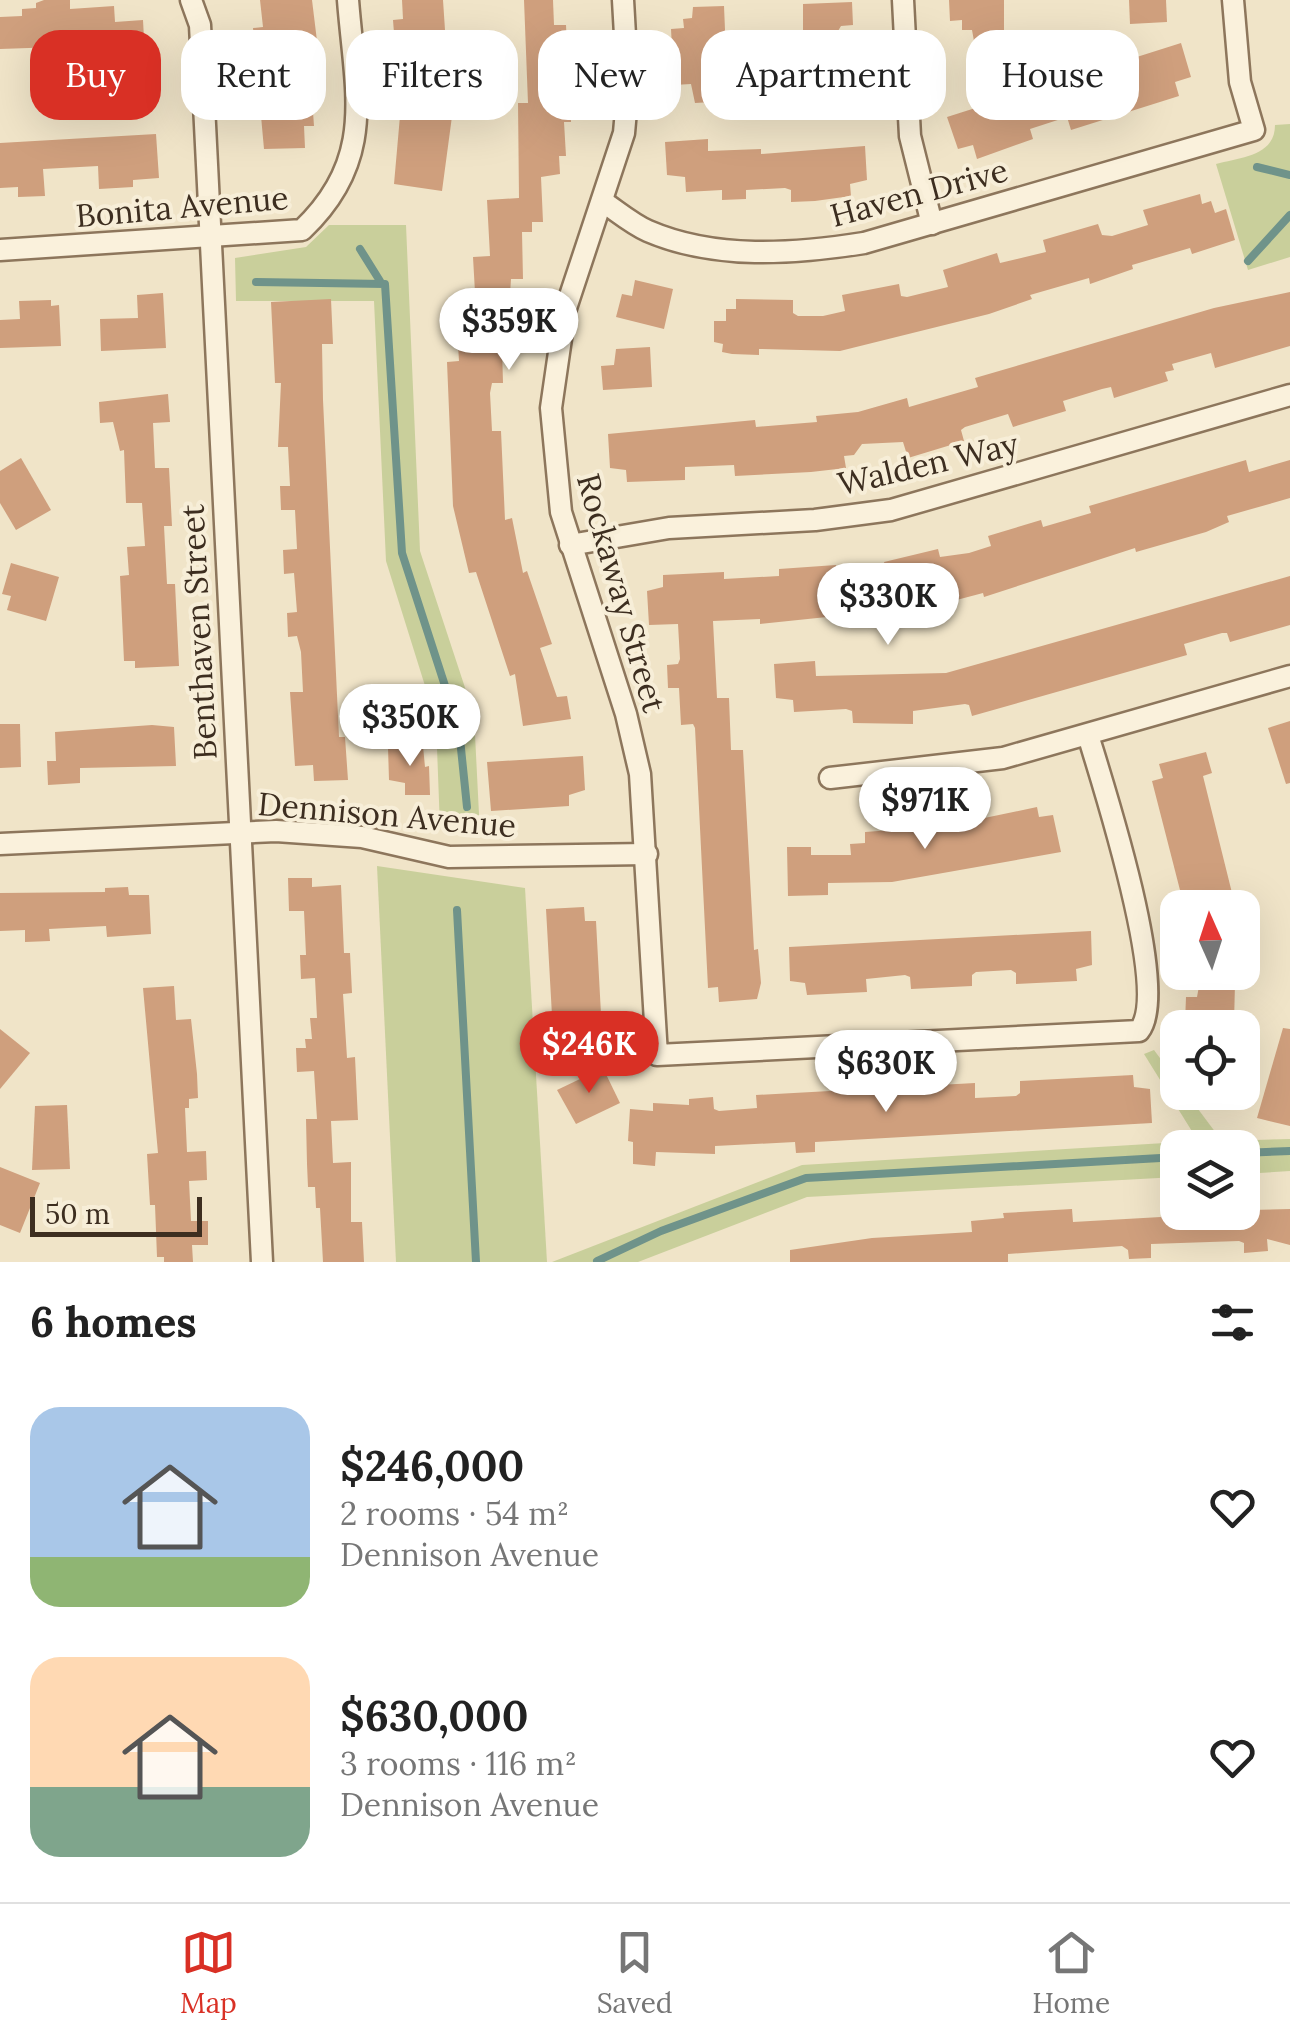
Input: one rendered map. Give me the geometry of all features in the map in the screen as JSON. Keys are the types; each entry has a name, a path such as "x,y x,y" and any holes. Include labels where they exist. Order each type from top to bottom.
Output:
{"street":[{"name":"Benthaven Street","path":"191,0 200,25 262,1262"},
{"name":"Bonita Avenue","path":"0,250 302,230 320,214 352,159 358,128 348,0"},
{"name":"Rockaway Street","path":"624,0 628,88 624,132 565,311 555,360 553,463 570,545 626,714 640,774 648,854"},
{"path":"903,0 910,136 932,224"},
{"name":"Haven Drive","path":"602,201 646,230 686,242 768,252 864,243 1254,130 1240,82 1233,0"},
{"name":"Walden Way","path":"570,545 668,528 816,520 891,510 1290,395"},
{"path":"830,778 966,765 1088,735 1290,676"},
{"path":"648,854 655,1048 664,1057 1139,1031 1146,1015 1141,930 1088,735"},
{"name":"Dennison Avenue","path":"0,844 239,833 362,836 449,857 648,854"}],"green space":[{"path":"1290,124 1290,257 1248,270 1216,164 1263,149 1275,125"},
{"path":"329,225 406,225 420,551 474,715 480,834 440,828 436,721 386,561 374,301 236,301 235,258 306,247"},
{"path":"377,866 525,888 547,1262 396,1262"},
{"path":"1154,1050 1160,1058 1160,1080 1144,1054"},
{"path":"1179,1110 1199,1110 1214,1130 1191,1130"},
{"path":"1290,1139 1290,1171 1260,1173 1260,1140"},
{"path":"1160,1143 1160,1178 807,1197 638,1262 552,1262 802,1165"}],"building":[{"path":"70,0 70,9 114,6 115,22 143,20 144,30 30,30 30,48 0,49 0,17 22,16 22,9 36,8 36,3"},
{"path":"260,0 312,0 316,30 253,30 263,27"},
{"path":"402,0 443,0 445,30 394,30 393,20 403,19"},
{"path":"524,0 553,0 554,25 566,25 566,30 538,30 538,120 571,120 564,122 566,156 559,156 560,174 541,177 543,222 532,222 532,232 522,232 523,279 511,279 510,294 504,296 507,349 502,349 503,383 492,383 490,393 492,431 501,431 505,520 512,518 523,573 527,571 552,644 540,648 557,697 567,696 571,719 523,726 515,674 510,676 476,572 469,573 453,506 447,362 459,361 456,312 476,310 473,257 490,256 487,200 519,198 518,103 528,103"},
{"path":"949,0 1004,0 1004,30 962,30 962,20 950,21"},
{"path":"1129,0 1166,0 1167,22 1130,24"},
{"path":"852,2 853,25 839,30 803,30 803,4"},
{"path":"724,6 725,30 701,30 701,103 695,103 691,84 681,85 681,30 671,29 684,28 683,19 692,18 693,7"},
{"path":"1181,43 1191,77 1175,82 1179,96 1139,109 1139,56"},
{"path":"966,111 966,120 1058,120 1030,129 1033,139 977,159 973,145 958,149 947,117"},
{"path":"261,120 314,120 314,126 304,126 305,148 264,149"},
{"path":"400,120 452,120 442,191 394,184"},
{"path":"1068,120 1103,120 1071,130"},
{"path":"156,134 159,178 133,180 133,187 99,189 98,166 43,169 45,196 18,197 18,187 0,188 0,143"},
{"path":"708,139 708,151 761,149 761,154 865,146 867,180 850,184 851,196 815,201 791,202 791,190 785,188 746,190 746,199 722,200 722,190 686,192 685,177 667,175 665,142"},
{"path":"1200,194 1202,204 1211,201 1215,213 1226,209 1235,240 1192,254 1190,248 1132,265 1133,269 1090,284 1089,278 1030,295 1032,299 989,314 840,351 759,349 759,355 732,354 722,352 723,344 714,342 714,321 726,321 726,309 736,309 736,299 793,300 793,313 798,316 823,316 845,311 842,295 899,284 901,296 907,297 948,287 943,270 997,253 1000,263 1046,252 1043,240 1098,224 1102,235 1112,236 1148,225 1143,210"},
{"path":"635,280 673,289 664,329 616,317 622,294 632,296"},
{"path":"1290,292 1290,346 1215,368 1211,353 1172,364 1174,370 1165,372 1168,381 1114,398 1111,387 1102,389 1063,401 1066,411 1013,427 1008,414 965,427 961,430 964,441 908,458 903,442 862,444 854,455 844,456 846,468 811,472 735,476 734,465 685,467 685,480 627,482 626,470 610,468 608,434 755,420 756,427 817,422 816,416 858,412 907,398 909,407 978,387 975,378 1214,308"},
{"path":"163,293 166,348 101,351 100,319 138,318 137,295"},
{"path":"331,299 333,344 322,344 323,400 339,737 345,737 348,780 314,781 313,765 295,766 290,692 303,692 301,652 297,636 288,637 287,613 297,612 294,573 284,574 283,550 297,549 295,510 281,510 280,486 290,486 288,447 278,447 281,383 275,383 271,302"},
{"path":"51,300 51,306 59,305 61,346 0,348 0,320 20,319 19,301"},
{"path":"650,347 652,387 603,390 601,366 614,365 616,349"},
{"path":"168,394 170,422 153,423 155,468 169,468 172,526 164,526 167,584 175,584 179,666 135,668 135,661 124,661 120,576 129,575 127,547 145,546 142,503 126,503 124,450 120,451 113,422 100,423 99,402"},
{"path":"21,458 51,510 16,530 0,503 0,471"},
{"path":"1246,460 1249,472 1290,460 1290,498 1227,516 1229,522 1206,532 1136,552 1135,548 984,597 983,593 896,616 877,619 875,612 760,624 760,619 713,621 717,698 729,698 731,750 743,750 754,950 758,949 761,983 757,999 719,1002 718,987 708,988 695,728 693,724 681,725 679,688 668,688 667,665 678,664 680,659 678,624 649,625 647,591 663,587 663,575 724,572 724,579 779,576 779,569 836,565 837,576 887,573 884,562 938,549 940,557 969,553 991,546 988,536 1041,520 1043,527 1091,513 1089,506"},
{"path":"11,563 59,577 46,621 7,610 11,596 2,594"},
{"path":"1290,576 1290,625 1230,642 1227,633 1222,633 1184,644 1187,655 972,716 965,704 913,711 913,724 853,723 852,711 846,709 794,712 793,700 776,698 774,664 815,661 816,676 946,673"},
{"path":"1290,721 1290,783 1286,784 1268,728"},
{"path":"0,724 20,724 21,767 0,768"},
{"path":"174,727 176,766 80,768 80,783 48,785 47,761 56,761 55,732"},
{"path":"423,746 425,767 429,766 430,795 405,795 405,783 389,780 388,747"},
{"path":"1206,752 1212,773 1203,776 1231,890 1180,890 1152,781 1163,778 1159,764"},
{"path":"583,756 585,790 569,795 569,806 491,811 487,762"},
{"path":"1037,807 1039,817 1053,815 1061,852 892,882 828,883 828,895 788,896 787,847 811,847 811,855 851,855 850,844 865,843 865,832 946,826"},
{"path":"288,878 312,878 312,887 341,885 344,953 350,953 352,993 343,994 347,1058 355,1057 358,1120 331,1121 333,1163 351,1162 351,1222 362,1222 364,1262 323,1262 320,1208 316,1208 315,1187 308,1187 306,1119 317,1119 314,1071 297,1072 296,1048 306,1048 305,1039 312,1039 310,1018 317,1018 315,978 301,979 300,955 306,955 304,911 289,911"},
{"path":"128,887 129,895 149,895 151,934 107,937 106,926 49,929 50,941 25,942 25,930 0,931 0,893 105,892 105,888"},
{"path":"584,907 585,921 596,921 602,1033 586,1034 594,1049 554,1051 546,909"},
{"path":"1091,931 1092,965 1076,969 1077,981 1016,984 1016,973 1011,970 976,972 972,975 972,986 911,989 910,977 905,975 866,979 867,992 807,995 805,983 790,981 789,947"},
{"path":"174,986 176,1020 191,1019 197,1074 198,1098 189,1099 189,1108 185,1108 187,1152 206,1151 207,1180 189,1181 191,1221 208,1221 208,1245 192,1245 193,1262 164,1262 164,1257 157,1257 155,1205 150,1205 147,1154 158,1153 143,988"},
{"path":"1198,990 1235,990 1234,1010 1185,1010 1186,997 1197,997"},
{"path":"1283,1028 1290,1029 1290,1126 1257,1118"},
{"path":"0,1029 30,1053 0,1089"},
{"path":"603,1068 620,1103 576,1124 557,1090"},
{"path":"1133,1075 1134,1087 1150,1089 1152,1123 815,1142 815,1152 796,1153 795,1142 715,1146 715,1154 656,1152 655,1166 633,1164 633,1142 628,1141 630,1109 653,1111 653,1103 689,1105 689,1099 713,1097 714,1109 719,1111 757,1108 756,1095 975,1083 975,1098 1016,1096 1020,1093 1020,1081"},
{"path":"67,1105 70,1169 32,1170 35,1106"},
{"path":"0,1167 40,1183 20,1233 0,1225"},
{"path":"1072,1209 1073,1222 1160,1217 1160,1230 1260,1230 1260,1210 1290,1209 1290,1245 1267,1239 1268,1251 1244,1253 1244,1243 1239,1241 1151,1244 1151,1258 1129,1259 1128,1250 1122,1246 1008,1254 1008,1262 790,1262 790,1250 872,1238 972,1232 971,1221 1004,1218 1003,1213"}],"waterway":[{"path":"1257,167 1290,175"},
{"path":"1248,261 1290,215"},
{"path":"360,249 380,281"},
{"path":"256,282 385,284 402,553 459,729 467,807"},
{"path":"457,910 476,1262"},
{"path":"1260,1152 1290,1151"},
{"path":"597,1261 661,1231 806,1178 1160,1158"}]}
